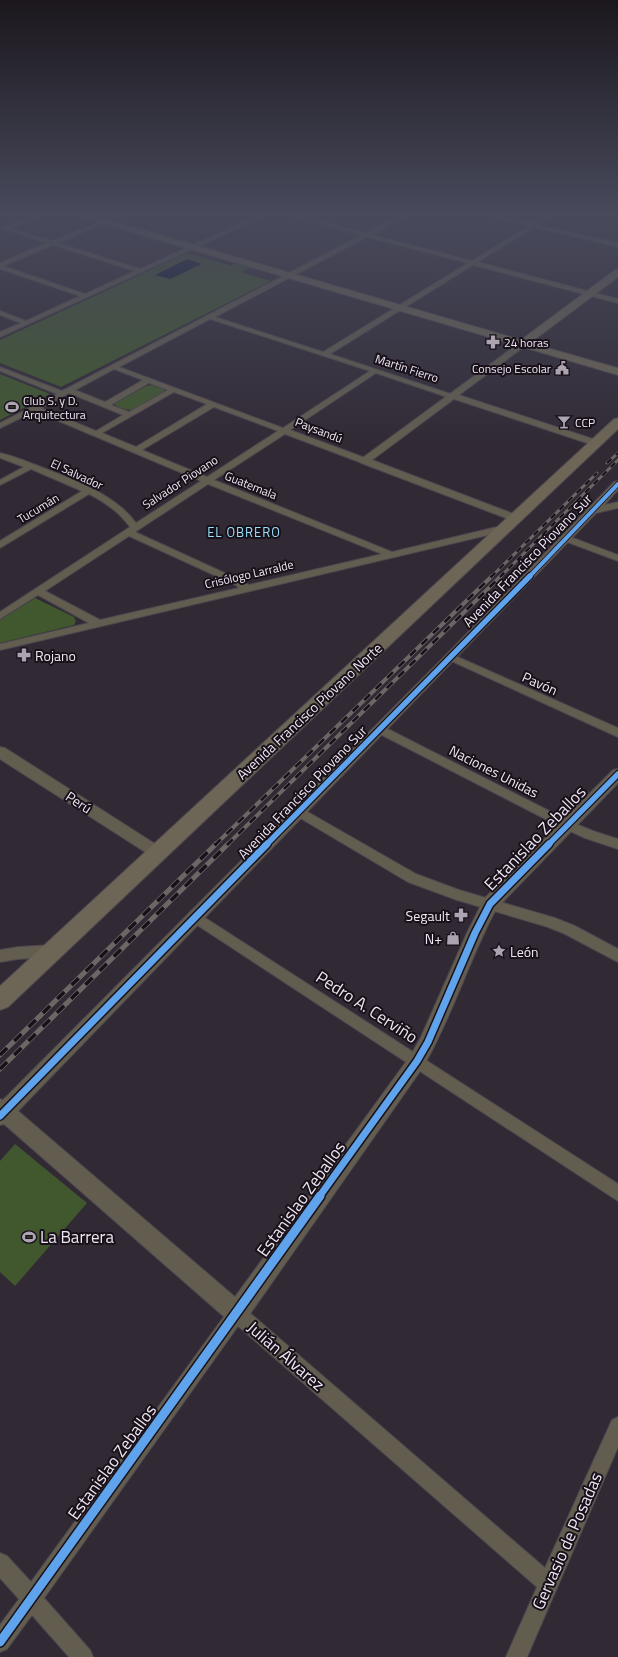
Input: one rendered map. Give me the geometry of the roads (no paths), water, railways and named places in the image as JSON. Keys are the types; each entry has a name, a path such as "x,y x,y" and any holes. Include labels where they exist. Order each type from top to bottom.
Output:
{"main road":[{"path":"350,291 524,342 618,372"},
{"path":"524,342 590,293"},
{"path":"524,342 618,366"},
{"name":"Avenida Francisco Piovano Norte","path":"0,1000 618,422"}],"street":[{"path":"72,291 85,296"},
{"path":"0,335 95,291"},
{"path":"0,426 259,291"},
{"path":"324,354 428,291"},
{"path":"583,291 618,301"},
{"path":"0,313 26,322"},
{"name":"Martín Fierro","path":"210,317 596,443"},
{"path":"365,461 524,342"},
{"name":"Paysandú","path":"114,367 365,461 510,523"},
{"path":"0,369 105,404 130,415"},
{"name":"Salvador Piovano","path":"0,616 376,371"},
{"path":"105,404 149,380"},
{"path":"97,433 174,389"},
{"path":"137,450 213,404"},
{"name":"Guatemala","path":"36,408 207,480 392,554"},
{"name":"El Salvador","path":"0,456 30,466 88,491 117,508 132,523 131,530 239,583 246,588"},
{"path":"0,483 30,466"},
{"name":"Avenida Francisco Piovano Sur","path":"1,1112 196,917 618,484"},
{"name":"Tucumán","path":"0,545 88,491"},
{"path":"591,511 618,505"},
{"name":"Crisólogo Larralde","path":"0,647 392,554 510,523"},
{"path":"565,538 618,558"},
{"path":"37,591 97,623"},
{"name":"Pavón","path":"450,658 618,733"},
{"name":"Naciones Unidas","path":"380,729 567,825 589,835 618,844"},
{"name":"Perú","path":"0,752 158,853"},
{"name":"Estanislao Zeballos","path":"0,1642 237,1314 417,1061 428,1042 475,933 490,904 618,774"},
{"path":"299,812 412,878 445,891 550,922 570,930 618,956"},
{"name":"Pedro A. Cerviño","path":"196,917 618,1193"},
{"path":"0,956 18,953 52,951"},
{"name":"Julián Álvarez","path":"1,1112 549,1584"},
{"name":"Gervasio de Posadas","path":"516,1657 618,1426"},
{"path":"0,1563 83,1657"}],"railway":[{"path":"607,463 618,453"},
{"path":"500,577 618,460"},
{"path":"491,577 597,473"},
{"path":"215,845 492,576"},
{"path":"227,845 501,576"},
{"path":"0,1055 216,844"},
{"path":"0,1069 228,844"}],"place":[{"name":"24 horas","path":"493,342"},
{"name":"Consejo Escolar","path":"562,368"},
{"name":"Club S. y D. Arquitectura","path":"12,407"},
{"name":"CCP","path":"564,422"},
{"name":"Rojano","path":"24,655"},
{"name":"Segault","path":"461,915"},
{"name":"N+","path":"453,938"},
{"name":"León","path":"499,951"},
{"name":"La Barrera","path":"29,1237"}],"district":[{"name":"EL OBRERO","path":"244,532"}]}
